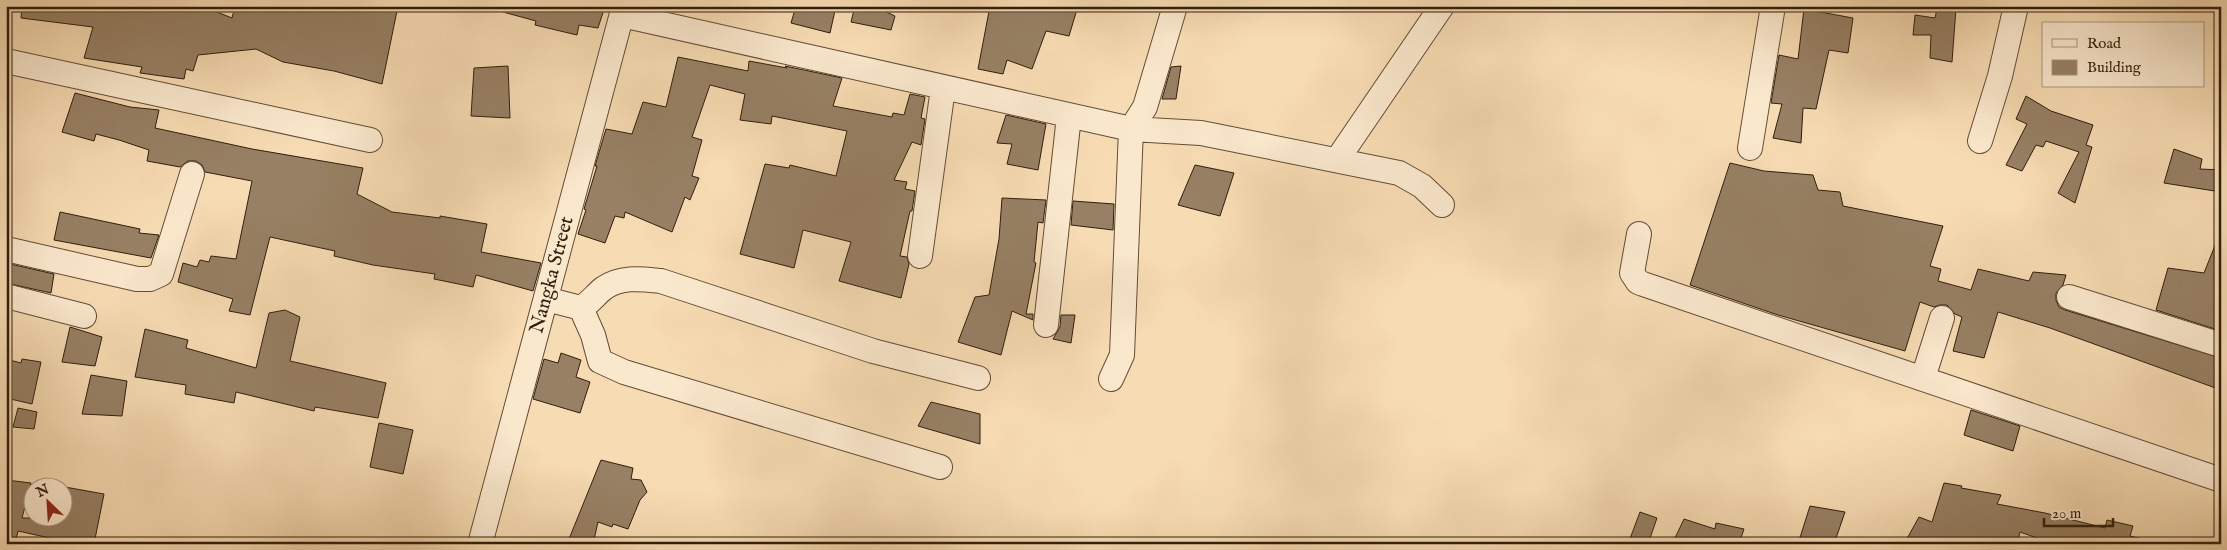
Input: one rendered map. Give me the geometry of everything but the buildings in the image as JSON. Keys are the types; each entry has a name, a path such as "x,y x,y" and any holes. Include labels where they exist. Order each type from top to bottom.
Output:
{"street":[{"path":"1111,379 1122,356 1131,129 1145,107 1175,6"},
{"path":"1337,160 1442,6"},
{"path":"1750,148 1773,6"},
{"path":"1980,141 2000,76 2016,6"},
{"path":"623,10 943,88 1069,116 1131,129 1202,133 1399,173 1422,186 1442,205"},
{"name":"Nangka Street","path":"480,544 623,10"},
{"path":"6,61 370,140"},
{"path":"920,256 943,88"},
{"path":"1046,325 1061,206 1069,116"},
{"path":"6,249 137,279 150,279 161,274 192,174"},
{"path":"1639,234 1632,273 1638,282 2221,480"},
{"path":"581,308 604,289 618,281 635,278 661,282 873,350 978,378"},
{"path":"6,296 84,316"},
{"path":"2069,297 2221,345"},
{"path":"546,299 581,308"},
{"path":"581,308 593,335 597,355 605,365 940,468"},
{"path":"1923,378 1942,318"}]}
